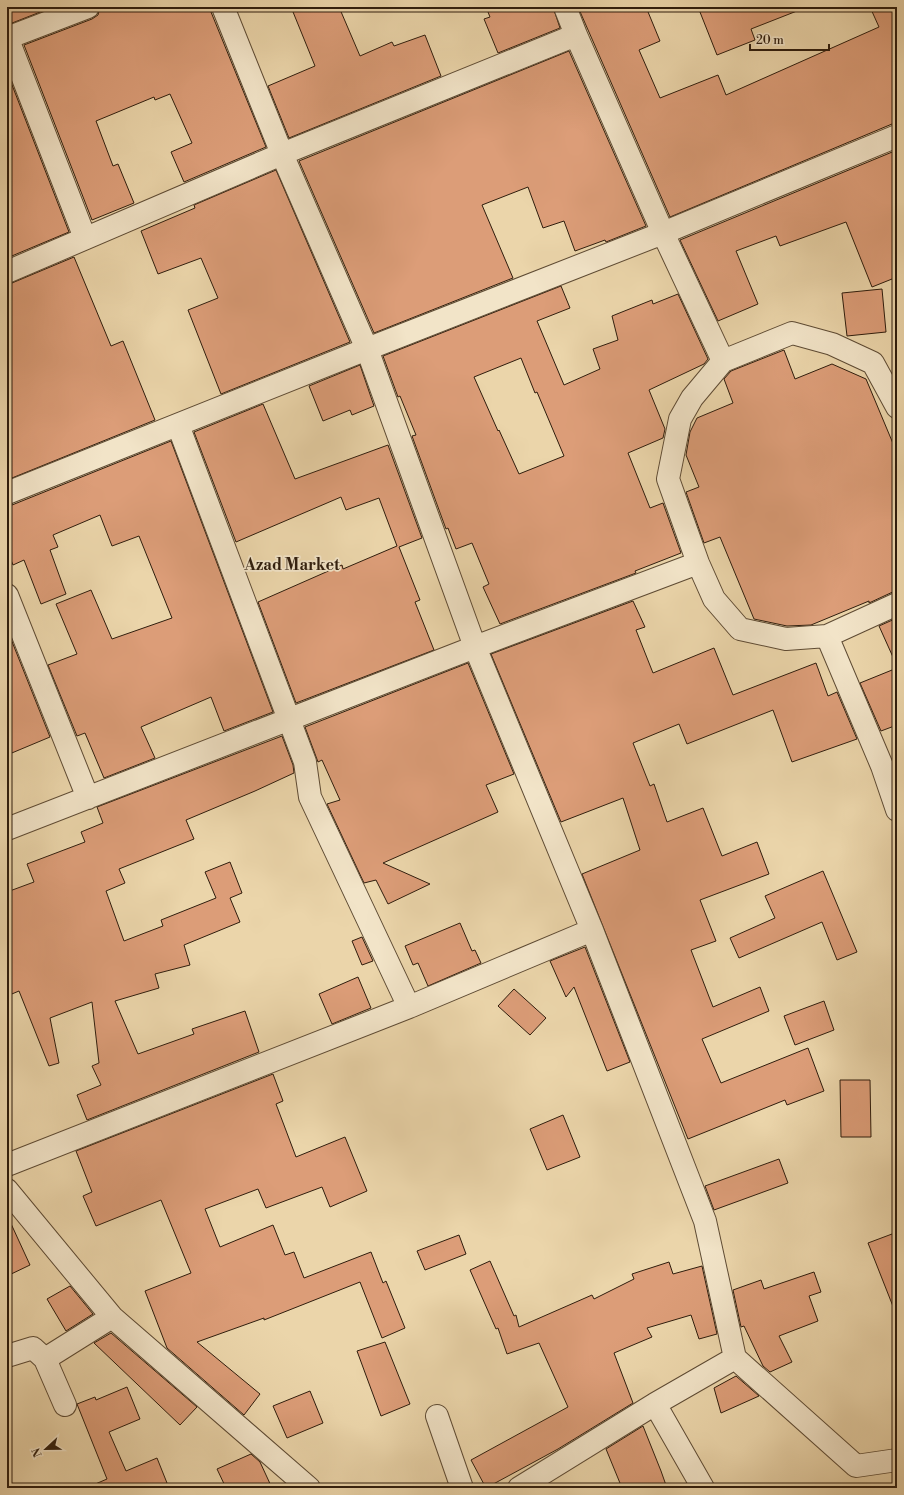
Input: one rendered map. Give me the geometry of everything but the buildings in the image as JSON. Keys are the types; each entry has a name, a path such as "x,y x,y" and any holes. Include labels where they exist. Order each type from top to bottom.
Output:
{"street":[{"path":"85,238 7,37 88,7"},
{"path":"223,7 282,154 367,349 475,647 592,930 704,1221 735,1358 856,1466 897,1460"},
{"path":"565,7 663,233 723,361"},
{"path":"7,272 282,154 576,35"},
{"path":"7,493 367,349 663,233 897,136"},
{"path":"897,407 872,363 832,344 792,333 723,361 692,398 680,419 668,479 698,563 714,599 740,629 786,639 827,636 897,604"},
{"path":"178,425 290,719 305,762 310,796 409,1007"},
{"path":"7,829 475,647 698,563"},
{"path":"7,595 88,798"},
{"path":"827,636 882,766 897,810"},
{"path":"7,1165 409,1007 592,930"},
{"path":"7,1190 112,1317 309,1488"},
{"path":"45,1359 112,1317"},
{"path":"7,1356 33,1348 45,1359 65,1405"},
{"path":"519,1488 655,1404 735,1358"},
{"path":"655,1404 703,1488"},
{"path":"436,1416 462,1488"}],"district":[{"name":"Azad Market","path":"292,564"}]}
